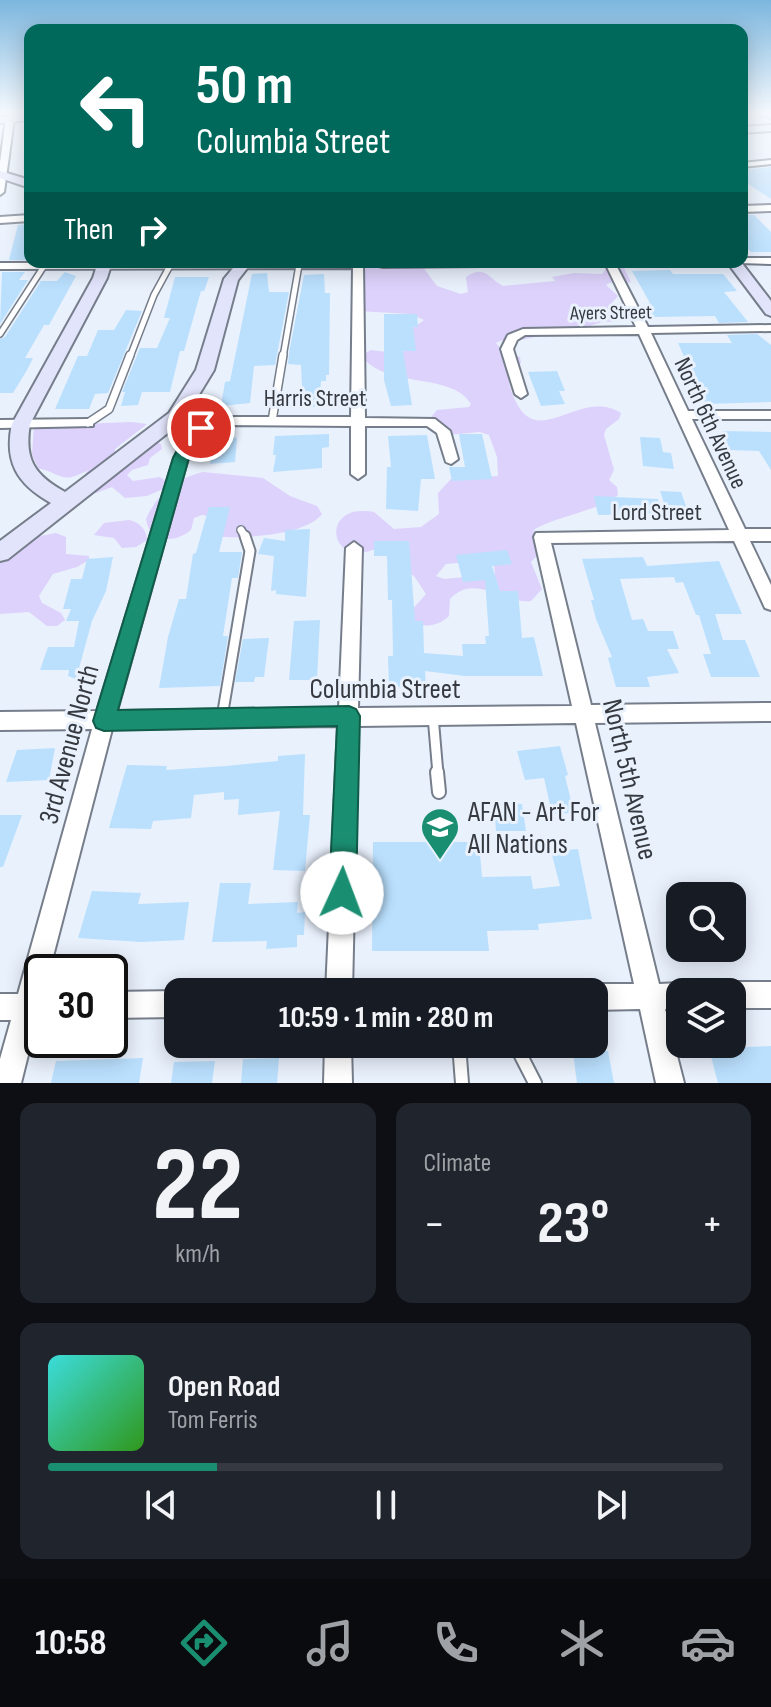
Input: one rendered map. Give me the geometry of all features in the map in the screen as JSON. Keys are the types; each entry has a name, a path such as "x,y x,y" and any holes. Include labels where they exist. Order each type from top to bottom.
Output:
{"street":[{"path":"0,192 2,175 24,182"},
{"path":"748,209 771,208"},
{"path":"0,220 24,218"},
{"path":"748,261 771,261"},
{"path":"0,266 24,266"},
{"path":"68,503 40,489 25,473 17,458 16,442 21,424 103,268"},
{"path":"0,553 176,417 194,393 205,370 231,279 239,268"},
{"path":"357,268 358,474"},
{"name":"North 6th Avenue","path":"612,268 771,603"},
{"path":"739,268 771,311"},
{"name":"Ayers Street","path":"521,394 507,349 512,338 523,332 771,328"},
{"path":"682,415 771,415"},
{"name":"Harris Street","path":"201,428 222,421 430,422 443,431 451,459"},
{"path":"0,424 88,423"},
{"name":"3rd Avenue North","path":"48,954 104,721 181,458 193,435 201,428"},
{"name":"Lord Street","path":"542,537 771,535"},
{"name":"North 5th Avenue","path":"542,537 670,1083"},
{"path":"340,978 354,548"},
{"name":"Columbia Street","path":"0,721 771,712"},
{"path":"746,995 771,995"},
{"path":"608,997 666,996"},
{"path":"128,1005 164,1004"},
{"path":"0,1007 24,1006"},
{"name":"3rd Avenue North","path":"7,1083 24,1036"},
{"path":"338,1058 338,1083"}],"lane":[{"path":"0,334 43,268"},
{"path":"88,423 109,409 154,295 169,268"},
{"path":"272,421 298,268"},
{"path":"222,718 250,551 248,540 241,530"},
{"path":"433,715 439,792"},
{"path":"460,1058 462,1083"},
{"path":"522,1058 535,1083"}],"shaded area":[{"path":"363,268 424,268 437,286 461,294 468,292 466,277 478,272 503,286 555,281 552,277 574,273 602,274 606,268 624,268 631,282 606,285 618,296 609,306 623,319 496,343 501,349 520,357 521,363 509,370 509,377 514,397 524,414 536,420 548,420 590,407 606,407 621,413 604,435 614,470 609,480 617,487 618,495 603,504 535,529 533,532 545,547 531,562 542,589 531,601 470,588 450,599 449,616 445,619 432,625 417,624 412,622 410,612 426,594 414,576 398,567 378,548 352,552 339,542 337,526 348,514 374,512 394,529 421,527 439,514 438,493 451,479 498,476 497,457 489,435 480,432 447,435 433,423 432,416 437,410 469,407 471,404 462,394 436,384 389,374 363,358 371,350 401,354 410,330 424,320 410,314 358,311","holes":["480,561 494,565 495,574 444,579 436,576 446,564"]},
{"path":"147,424 115,452 155,441 161,444 162,449 150,458 148,465 127,475 133,481 160,477 166,481 163,489 147,496 125,498 112,487 88,493 83,478 88,470 72,477 62,477 38,468 32,454 34,426"},
{"path":"203,472 263,478 290,496 317,506 322,514 303,527 261,536 222,537 214,517 202,515 194,518 191,530 178,537 164,539 152,533 146,519 155,502 176,483"},
{"path":"129,520 142,527 147,536 147,540 136,547 122,548 114,538 94,535 104,523"},
{"path":"56,533 66,537 66,554 89,556 89,560 77,567 53,574 39,596 42,603 61,613 65,620 57,626 47,626 29,612 0,614 0,559 40,536"}],"building":[{"path":"771,167 771,199 748,184 748,169"},
{"path":"748,215 754,215 771,232 771,252 751,252 748,249"},
{"path":"24,224 24,260 9,260 18,225"},
{"path":"670,270 673,274 723,274 737,291 724,292 748,322 719,323 715,316 654,317 646,304 650,303 632,271"},
{"path":"2,272 25,272 19,280 28,280 0,324"},
{"path":"65,272 76,276 49,325 44,325 25,358 33,358 27,370 13,393 0,393 0,339 5,337 41,281 57,281"},
{"path":"267,273 269,292 289,292 275,365 254,366 250,403 221,406 225,382 230,381 252,274"},
{"path":"324,274 325,293 330,293 329,375 326,375 326,381 321,381 319,407 303,407 301,365 288,364 289,353 304,275"},
{"path":"175,277 209,277 204,291 201,291 184,351 180,351 170,392 142,392 138,405 121,406 125,392 122,392 140,348 157,348 170,318 164,318"},
{"path":"126,310 142,311 108,393 95,394 89,409 55,409 78,356 87,356 98,330 114,330"},
{"path":"384,314 417,314 418,327 413,327 416,351 403,351 412,405 391,406 384,380"},
{"path":"757,334 771,345 771,402 705,404 678,343 732,343 727,335"},
{"path":"557,371 565,391 559,391 565,404 541,406 528,372"},
{"path":"722,431 771,432 771,470 759,451 730,450"},
{"path":"329,434 329,447 322,448 322,468 273,472 275,436"},
{"path":"459,434 482,434 492,479 452,481 449,467 465,467"},
{"path":"427,435 435,479 421,479 418,511 386,509 387,467 391,467 388,436"},
{"path":"216,437 237,438 235,462 210,464"},
{"path":"640,437 660,438 663,452 671,453 674,469 643,466"},
{"path":"660,491 681,492 687,509 666,509"},
{"path":"594,496 658,499 662,514 598,515"},
{"path":"209,507 230,507 219,552 242,552 238,578 232,578 223,636 228,636 220,686 159,688 168,637 179,599 186,599 193,554 196,553"},
{"path":"310,529 306,597 276,594 276,590 271,591 274,556 258,554 264,538 285,541 285,530"},
{"path":"374,541 409,541 415,621 423,621 424,653 463,656 462,644 486,644 485,636 489,636 485,580 463,582 456,555 507,550 512,564 492,566 500,591 518,591 522,638 534,637 543,676 465,676 425,671 426,686 389,687 388,656 393,656 392,600 388,600 387,556 374,556"},
{"path":"113,557 106,591 92,621 76,679 68,676 69,670 40,670 48,647 74,647 79,621 66,621 71,609 63,609 71,579 82,579 87,559"},
{"path":"643,557 647,566 719,561 742,614 715,614 723,640 745,640 760,677 711,677 703,654 711,654 699,615 696,615 683,582 676,583 674,577 620,579 632,620 643,619 648,631 673,631 679,649 667,649 679,673 647,677 650,687 616,687 608,658 612,657 596,619 582,559"},
{"path":"320,620 317,680 289,680 294,621"},
{"path":"269,638 264,677 255,677 254,682 235,682 243,639"},
{"path":"560,746 574,813 552,814 544,778 525,780 517,751"},
{"path":"55,748 49,780 6,782 17,750"},
{"path":"305,754 303,815 310,815 305,871 273,870 280,811 238,815 239,799 224,800 224,792 194,795 191,818 153,821 151,829 109,828 127,765 167,766 166,770 278,761 278,756"},
{"path":"494,803 522,804 526,831 496,831"},
{"path":"0,815 22,815 3,867 0,867"},
{"path":"373,842 479,842 482,877 531,876 533,889 560,886 551,851 578,849 592,919 538,924 539,930 487,931 489,951 372,951"},
{"path":"220,883 251,883 248,904 298,902 297,913 305,912 304,935 297,935 297,947 266,949 267,941 212,942"},
{"path":"92,891 141,893 138,904 189,902 184,940 141,942 78,938"},
{"path":"771,1046 771,1083 718,1083 711,1058 746,1058 746,1047"},
{"path":"608,1051 614,1083 577,1083 574,1058 608,1058"},
{"path":"143,1058 139,1083 51,1083 56,1061"},
{"path":"279,1058 277,1083 241,1083 243,1059"},
{"path":"215,1061 212,1083 171,1083 174,1062"}],"place":[{"name":"AFAN - Art For All Nations","path":"440,861"}],"route":[{"path":"201,428 193,435 181,458 104,721 349,716 342,893"}]}
